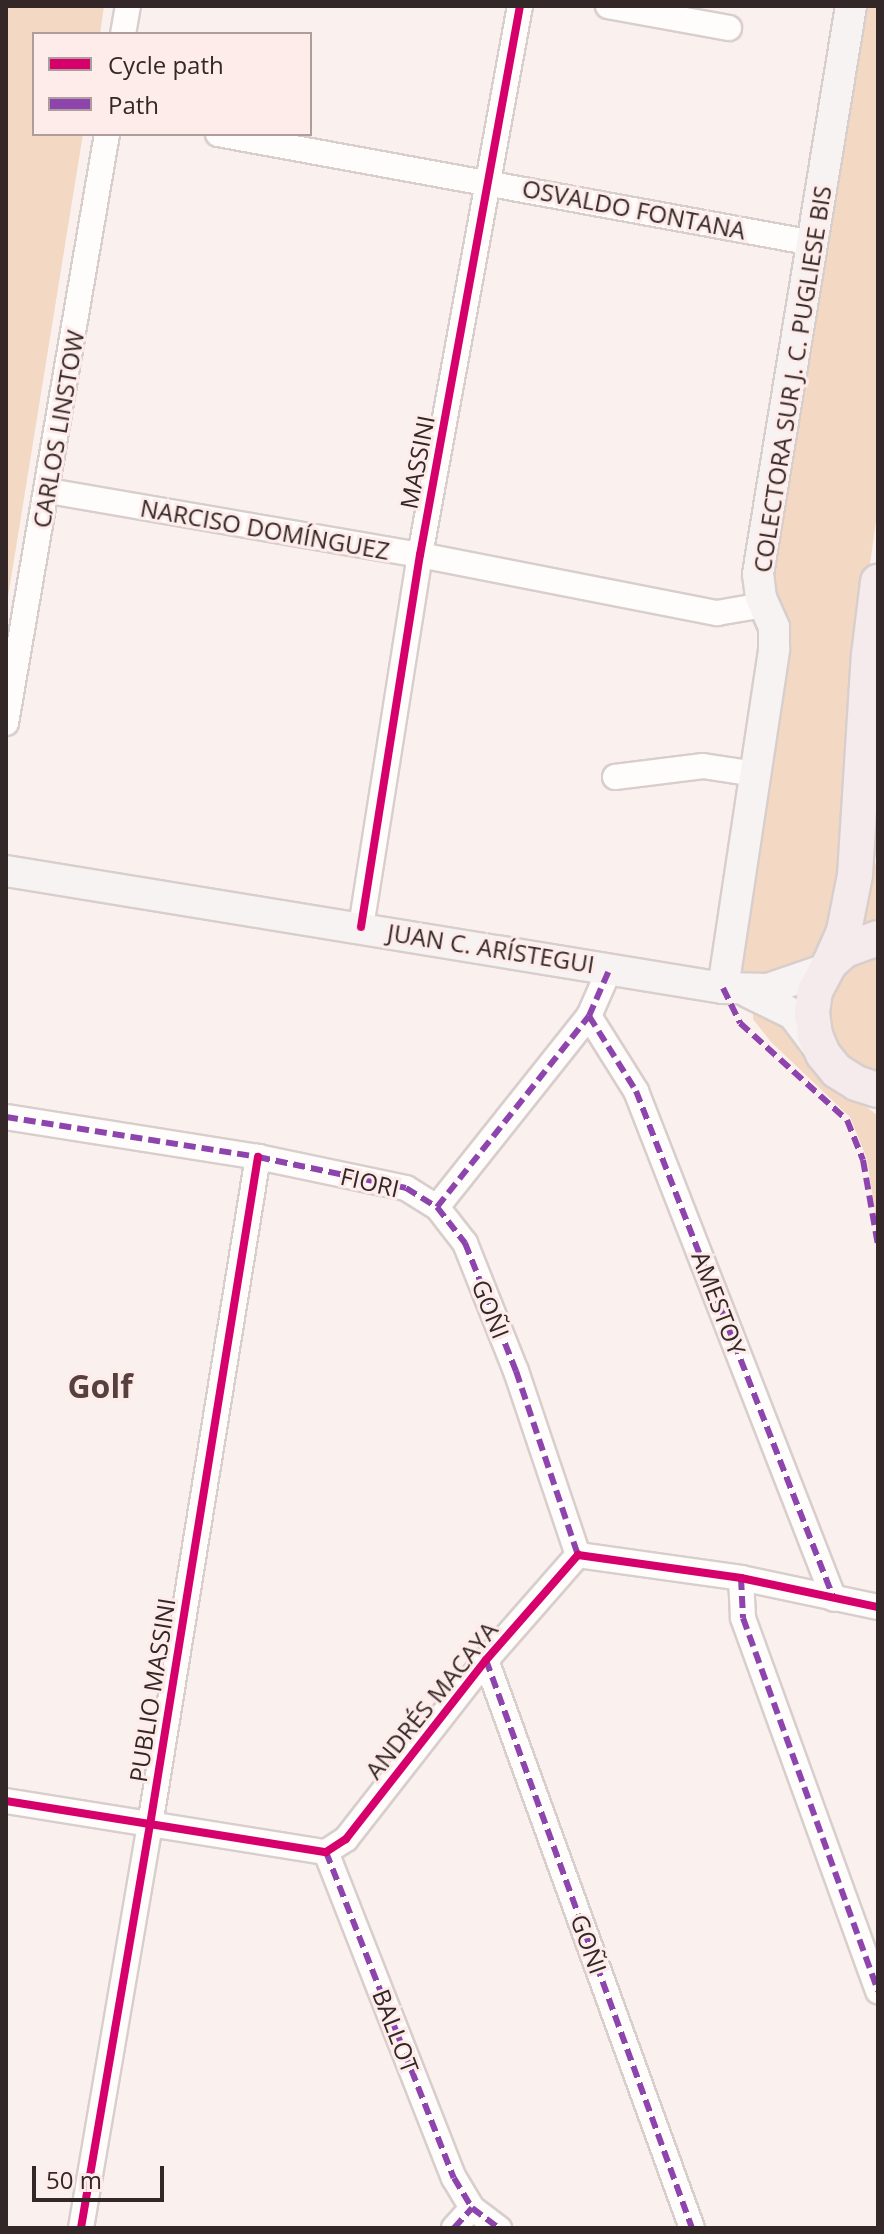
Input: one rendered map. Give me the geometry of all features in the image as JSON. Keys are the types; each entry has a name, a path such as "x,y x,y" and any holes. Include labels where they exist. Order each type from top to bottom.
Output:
{"highway":[{"path":"871,1090 837,1071 823,1054 815,1035 812,1013 815,991 840,944 852,896 863,771 872,714 878,582"},
{"path":"863,771 878,855"},
{"path":"828,966 845,950 878,938"}],"main road":[{"name":"COLECTORA SUR J. C. PUGLIESE BIS","path":"731,988 775,638 758,574 851,6"},
{"name":"JUAN C. ARÍSTEGUI","path":"6,871 731,988 771,1001 793,1014 823,1054"},
{"name":"JUAN C. ARÍSTEGUI","path":"731,988 779,987 828,966"}],"street":[{"path":"123,32 128,6"},
{"name":"MASSINI","path":"361,927 420,555 520,6"},
{"path":"608,6 729,28"},
{"name":"CARLOS LINSTOW","path":"6,723 49,491 107,136"},
{"name":"OSVALDO FONTANA","path":"229,136 813,243"},
{"name":"NARCISO DOMÍNGUEZ","path":"49,491 420,555 717,613 764,605"},
{"path":"615,777 703,766 756,774"},
{"path":"437,1207 589,1016 610,968"},
{"name":"AMESTOY","path":"589,1016 636,1091 834,1599"},
{"name":"FIORI","path":"6,1117 258,1157 406,1188 437,1207"},
{"name":"PUBLIO MASSINI","path":"81,2228 258,1157"},
{"name":"GOÑI","path":"437,1207 465,1243 516,1371 578,1555"},
{"path":"578,1555 741,1578 878,1607"},
{"name":"ANDRÉS MACAYA","path":"326,1852 346,1839 486,1660 578,1555"},
{"path":"741,1578 743,1618 878,1991"},
{"name":"GOÑI","path":"486,1660 692,2228"},
{"path":"6,1801 326,1852"},
{"name":"BALLOT","path":"326,1852 454,2178 472,2208"},
{"path":"454,2228 472,2208 499,2228"}],"shaded area":[{"path":"6,6 104,6 100,32 32,32 32,136 83,136 8,597"},
{"path":"865,6 878,6 878,506 844,753 852,824 827,940 807,968 783,978 741,974 735,950 787,619 769,576"},
{"path":"869,845 878,872 878,926 855,933"},
{"path":"878,948 878,1079 831,1047 823,1002 831,980"},
{"path":"753,1006 768,1009 826,1074 878,1116 878,1231 867,1159 850,1117 771,1042 753,1019"}],"marked path":[{"path":"437,1207 589,1016 610,968"},
{"path":"723,988 740,1023 847,1120 863,1160 878,1245"},
{"path":"589,1016 636,1091 834,1599"},
{"path":"6,1117 258,1157 406,1188 437,1207 465,1243 516,1371 578,1555"},
{"path":"741,1578 743,1618 878,1991"},
{"path":"486,1660 692,2228"},
{"path":"326,1852 454,2178 472,2208"},
{"path":"454,2228 472,2208 499,2228"}],"cycle path":[{"path":"361,927 420,555 520,6"},
{"path":"81,2228 258,1157"},
{"path":"6,1801 326,1852 346,1839 486,1660 578,1555 741,1578 878,1607"}],"district":[{"name":"Golf","path":"100,1386"}]}
